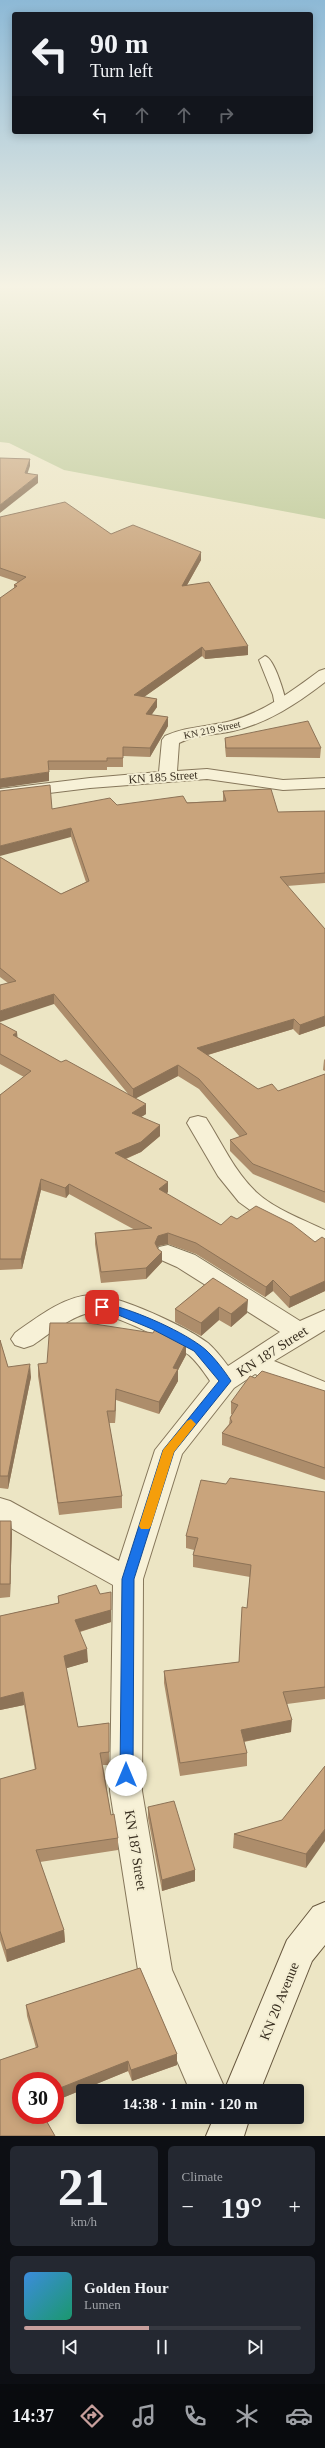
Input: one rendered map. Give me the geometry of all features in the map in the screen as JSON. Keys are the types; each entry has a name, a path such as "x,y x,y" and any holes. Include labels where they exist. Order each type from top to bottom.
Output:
{"street":[{"name":"KN 219 Street","path":"168,776 171,740 182,734 196,730 232,726 263,716 281,706 325,674"},
{"name":"KN 185 Street","path":"0,794 168,776 207,774 282,785 325,783"},
{"path":"198,1123 216,1154 248,1198 280,1217 325,1240"},
{"path":"168,1253 186,1261 299,1332"},
{"path":"24,1339 59,1316 91,1304 114,1309 156,1326 198,1349 225,1381"},
{"name":"KN 187 Street","path":"205,2084 156,1970 126,1790 128,1579 169,1450 225,1381 299,1332 325,1319"},
{"path":"252,1362 325,1393"},
{"path":"0,1509 128,1579"},
{"name":"KN 20 Avenue","path":"245,2084 299,1951 325,1918"}],"lane":[{"path":"264,660 279,695 281,706"}],"green space":[{"path":"0,386 325,386 325,519 64,470 9,443 0,442"}],"building":[{"path":"0,458 30,459 25,473 38,475 0,505"},
{"path":"65,502 111,534 133,525 201,552 182,586 209,582 248,646 205,651 202,647 134,695 157,699 146,714 168,717 150,748 123,747 123,758 107,758 107,761 48,761 49,772 0,779 0,598 17,586 14,585 26,577 0,568 0,517"},
{"path":"308,721 321,748 226,748 225,738"},
{"path":"50,785 52,809 110,798 117,805 183,796 187,803 226,801 223,791 271,789 278,812 325,811 325,873 280,877 325,929 325,1016 300,1025 294,1019 197,1048 258,1089 272,1084 278,1091 325,1074 325,1192 253,1164 230,1140 247,1134 199,1079 178,1065 133,1089 54,994 0,1011 0,985 16,981 0,968 0,857 61,894 89,881 71,828 0,846 0,791"},
{"path":"0,1023 17,1032 13,1035 61,1062 66,1060 146,1104 132,1113 160,1125 141,1142 115,1153 168,1182 159,1189 221,1225 231,1216 237,1219 256,1206 292,1224 315,1242 322,1237 325,1239 325,1281 290,1297 273,1280 266,1287 196,1243 168,1233 158,1236 155,1243 158,1249 162,1252 146,1268 101,1272 95,1233 152,1228 69,1184 65,1188 41,1179 21,1259 0,1259 0,1095 31,1071 0,1054"},
{"path":"213,1278 248,1300 231,1314 219,1307 201,1323 175,1309"},
{"path":"50,1323 88,1323 153,1333 157,1326 186,1343 173,1368 178,1369 159,1402 116,1389 115,1411 107,1411 122,1496 58,1503 38,1364 47,1363"},
{"path":"0,1340 8,1367 30,1364 8,1476 0,1476"},
{"path":"262,1371 325,1391 325,1468 222,1433 232,1422 230,1418 238,1405 231,1402 250,1376 255,1378"},
{"path":"230,1478 325,1492 325,1687 283,1692 292,1720 241,1730 247,1753 180,1763 164,1671 239,1662 242,1607 247,1608 251,1565 193,1555 198,1538 186,1536 201,1480 226,1484"},
{"path":"0,1521 11,1521 10,1584 0,1584"},
{"path":"96,1585 100,1594 111,1592 111,1610 75,1620 87,1649 64,1656 78,1727 109,1723 109,1752 100,1753 111,1815 114,1814 118,1838 36,1850 64,1930 6,1950 0,1931 0,1779 36,1769 23,1692 0,1698 0,1616 59,1603 58,1596"},
{"path":"325,1766 325,1829 306,1854 234,1834 282,1820"},
{"path":"174,1801 195,1870 162,1880 148,1807"},
{"path":"140,1968 177,2054 131,2070 128,2061 64,2086 64,2072 12,2072 12,2124 48,2124 55,2136 0,2136 0,2060 38,2047 26,2005"}],"slow traffic":[{"path":"145,1526 169,1450 191,1424"}],"route":[{"path":"102,1307 114,1309 156,1326 198,1349 225,1381 169,1450 128,1579 126,1775"}]}
